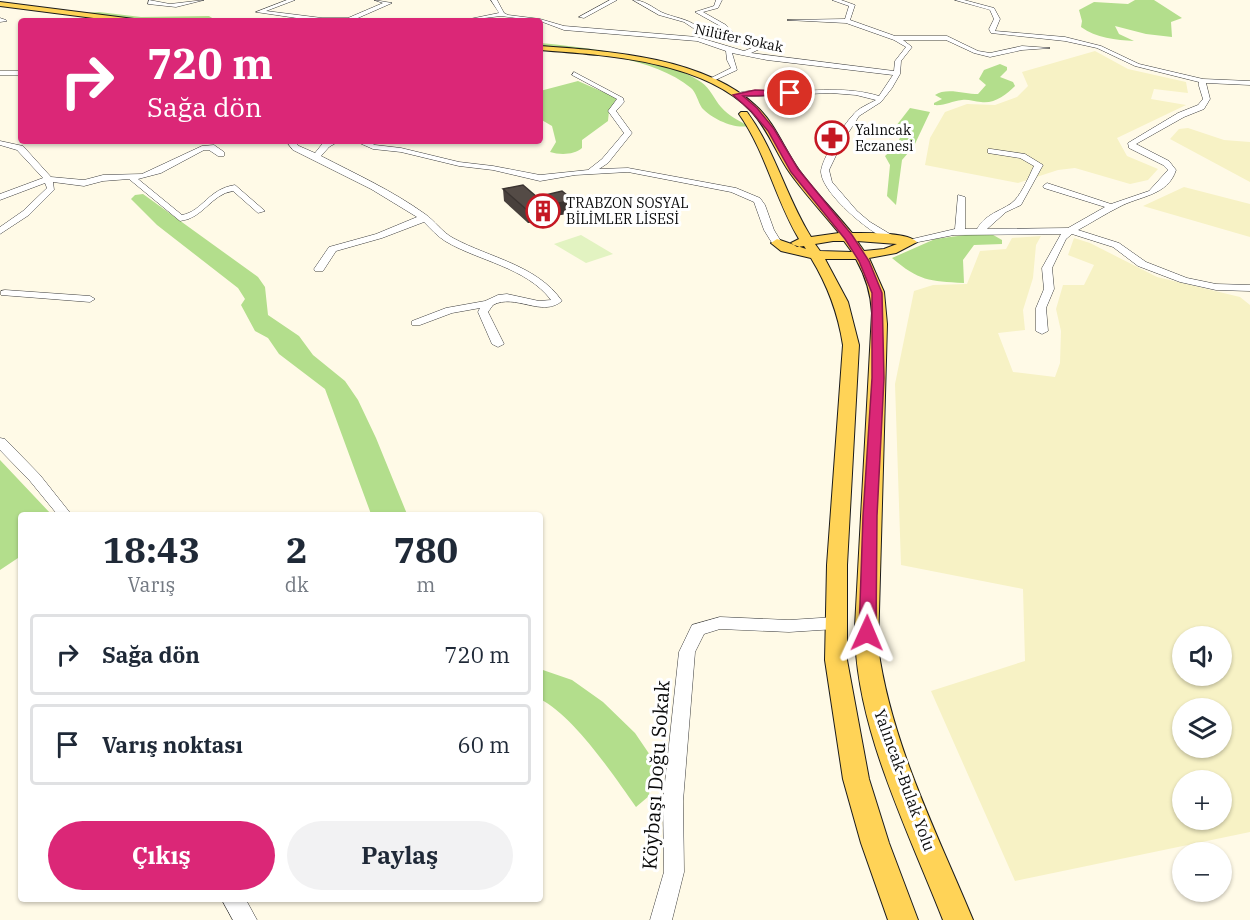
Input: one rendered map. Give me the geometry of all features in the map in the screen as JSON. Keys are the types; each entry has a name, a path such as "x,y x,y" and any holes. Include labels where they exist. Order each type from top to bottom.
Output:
{"main road":[{"path":"0,6 78,18"},
{"path":"0,6 107,18"},
{"name":"Yalıncak-Bulak Yolu","path":"543,50 631,59 711,80 737,95 754,109 772,131 794,170 849,237 860,254 877,293 879,329 870,516 867,653 885,735 958,920"},
{"name":"Yalıncak-Bulak Yolu","path":"543,50 652,68 698,83 733,103 754,126 783,197 842,303 849,324 851,345 837,566 836,660 856,778 875,843 903,920"},
{"path":"813,248 826,237 892,239 911,242"},
{"path":"777,243 789,250 813,248 860,254 880,253 911,242"}],"street":[{"path":"152,0 150,3 164,7 180,6 201,0"},
{"path":"292,0 259,12 306,18"},
{"path":"355,18 366,10 389,3 377,0"},
{"path":"480,18 502,14 494,0"},
{"path":"582,17 614,0"},
{"path":"636,0 661,14 686,21 695,27"},
{"path":"719,0 716,7 698,12 721,22 732,31 737,40 759,44 760,47 745,53"},
{"path":"835,0 845,1 853,6 847,21"},
{"path":"958,0 992,9 997,19 992,29 999,34 1065,39 1099,47 1137,65 1203,81 1250,82"},
{"name":"Nilüfer Sokak","path":"502,14 523,18"},
{"path":"790,20 847,21 909,47 898,60 897,73 881,99 856,115 825,170 826,179 861,219 892,239"},
{"name":"Nilüfer Sokak","path":"543,22 564,28 697,39 723,46 729,50 787,61 897,73"},
{"path":"874,38 907,49"},
{"path":"892,38 947,38 976,52 990,55 1022,48 1047,48"},
{"path":"711,80 735,69 730,60 729,50"},
{"path":"0,73 18,73"},
{"path":"574,74 620,98 620,102 612,111 628,133 605,161 590,172"},
{"path":"1042,331 1041,308 1049,289 1047,268 1057,245 1070,231 1113,207 1152,193 1171,174 1172,170 1166,163 1132,146 1132,143 1180,115 1201,107 1207,99 1202,86 1203,81"},
{"path":"737,95 755,92 773,94 849,90 881,99"},
{"path":"0,143 20,148 48,179 51,188 43,198 0,231"},
{"path":"0,196 48,179 84,183 103,178 143,176 158,171 209,144 220,154"},
{"path":"293,144 296,148 374,187 422,216 447,239 512,269 552,292 557,301 553,304 538,304 510,297 495,299 487,304 450,310 416,323"},
{"path":"316,157 330,144"},
{"path":"366,144 540,178 628,170 733,190 757,200 764,210 769,230 777,243"},
{"path":"981,231 984,225 1003,210 1018,203 1039,165 1022,156 991,151"},
{"path":"130,176 180,218 192,217 211,197 229,188 235,188 261,211"},
{"path":"1047,186 1113,207"},
{"path":"960,232 961,197"},
{"path":"319,269 332,249 379,236 422,220 422,216"},
{"path":"911,242 960,232 1070,231 1116,245 1142,264 1184,280 1216,287 1250,288"},
{"path":"2,295 90,299"},
{"path":"487,304 483,312 498,344"},
{"path":"0,442 35,478 62,512"},
{"name":"Köybaşı Doğu Sokak","path":"661,920 674,872 673,801 687,652 698,630 720,623 789,626 836,623"},
{"path":"235,902 246,920"}],"shaded area":[{"path":"1095,51 1128,69 1186,82 1188,93 1154,89 1151,99 1186,105 1117,138 1127,156 1158,169 1148,180 1130,184 1075,168 1058,170 1018,183 925,165 930,138 945,112 967,104 995,105 1017,97 1028,86 1022,72"},
{"path":"1188,128 1224,140 1250,142 1250,182 1170,139 1179,129"},
{"path":"1184,187 1250,204 1250,237 1143,206"},
{"path":"1041,236 1036,245 1033,278 1023,310 1025,330 998,333 1013,372 1055,377 1060,363 1061,331 1056,309 1063,285 1084,285 1094,265 1068,255 1074,238 1090,243 1157,277 1240,297 1250,305 1250,832 1202,842 1172,842 1172,848 1015,881 931,691 1025,661 1023,589 901,565 895,384 914,291 933,285 967,284 980,251 1006,249 1012,238"}],"green space":[{"path":"1135,0 1154,0 1182,18 1171,22 1172,37 1146,34 1115,26 1119,34 1134,41 1120,40 1100,36 1081,27 1079,10 1094,2 1128,4"},
{"path":"99,12 141,17 209,16 212,18 125,18 84,13"},
{"path":"543,43 624,55 686,73 701,82 724,110 748,126 730,125 711,116 702,108 691,88 658,69 619,58 543,46"},
{"path":"1000,64 1007,67 1007,70 1000,77 1013,82 1015,86 1004,96 986,102 965,100 934,105 942,99 935,95 945,91 978,94 986,85 979,79 984,70"},
{"path":"578,81 617,98 609,111 608,121 582,140 582,148 567,154 558,154 550,152 556,142 552,126 543,121 543,90"},
{"path":"910,108 930,112 914,146 902,160 896,205 887,196 890,165 885,156 897,145 901,135 896,126"},
{"path":"143,194 258,277 265,287 268,315 299,336 313,355 345,381 358,400 406,512 370,512 325,389 279,354 268,338 255,331 241,305 245,299 238,288 157,225 131,199 135,195"},
{"path":"988,232 1002,240 1002,244 974,245 963,260 964,283 925,278 892,258 935,239"},
{"path":"581,235 613,254 586,263 554,244"},
{"path":"0,460 49,512 18,512 18,558 0,570"},
{"path":"543,670 572,680 603,702 635,733 652,758 649,796 636,807 580,732 543,701"}],"building":[{"path":"523,185 537,197 562,191 573,200 527,210 503,189"}],"place":[{"name":"Yalıncak Eczanesi","path":"832,138"},
{"name":"TRABZON SOSYAL BİLİMLER LİSESİ","path":"543,211"}],"route":[{"path":"790,93 755,92 737,95 754,109 772,131 794,170 849,237 864,261 877,293 878,378 870,516 867,633"}]}
